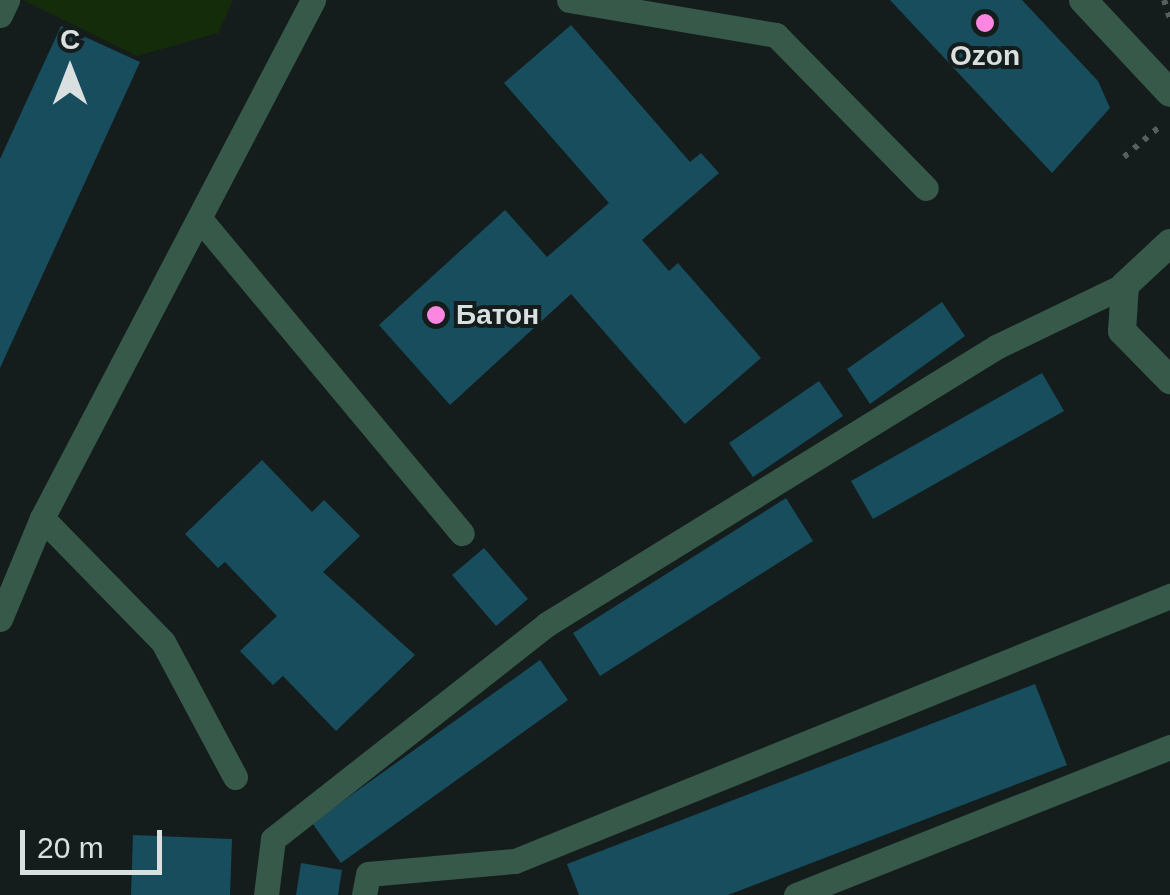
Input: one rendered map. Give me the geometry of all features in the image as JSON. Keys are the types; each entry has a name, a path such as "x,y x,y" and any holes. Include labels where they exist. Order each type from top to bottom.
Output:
{"street":[{"path":"1083,0 1170,93"},
{"path":"1170,243 1125,285 1122,332 1170,380"}],"lane":[{"path":"0,15 8,0"},
{"path":"0,619 42,518 313,0"},
{"path":"568,0 776,35 926,188"},
{"path":"200,219 462,532"},
{"path":"266,895 273,838 546,624 996,346 1125,285"},
{"path":"42,518 163,642 236,777"},
{"path":"364,895 368,874 515,861 1170,596"},
{"path":"796,895 1170,747"}],"path":[{"path":"1164,0 1170,18"},
{"path":"1124,157 1170,117"}],"green space":[{"path":"23,0 233,0 218,33 137,56"}],"building":[{"path":"890,0 1022,0 1098,81 1110,108 1052,173"},
{"path":"571,25 690,162 701,153 719,173 642,240 669,271 678,263 761,358 685,424 571,294 450,405 379,325 505,210 547,257 609,203 504,83"},
{"path":"61,26 140,62 0,368 0,159"},
{"path":"942,302 965,336 870,404 847,369"},
{"path":"1042,373 1064,411 873,519 851,481"},
{"path":"819,381 843,416 753,477 729,443"},
{"path":"262,460 312,512 324,500 360,536 323,572 415,655 336,731 283,676 273,685 240,651 277,616 225,562 218,568 185,534"},
{"path":"786,498 813,541 600,676 573,633"},
{"path":"484,548 528,599 496,626 452,575"},
{"path":"540,660 568,700 341,863 312,823"},
{"path":"1035,684 1067,765 728,895 579,895 567,864"},
{"path":"133,835 232,839 230,895 131,895"},
{"path":"301,863 342,870 338,895 296,895"}],"place":[{"name":"Ozon","path":"985,23"},
{"name":"Батон","path":"436,315"}]}
